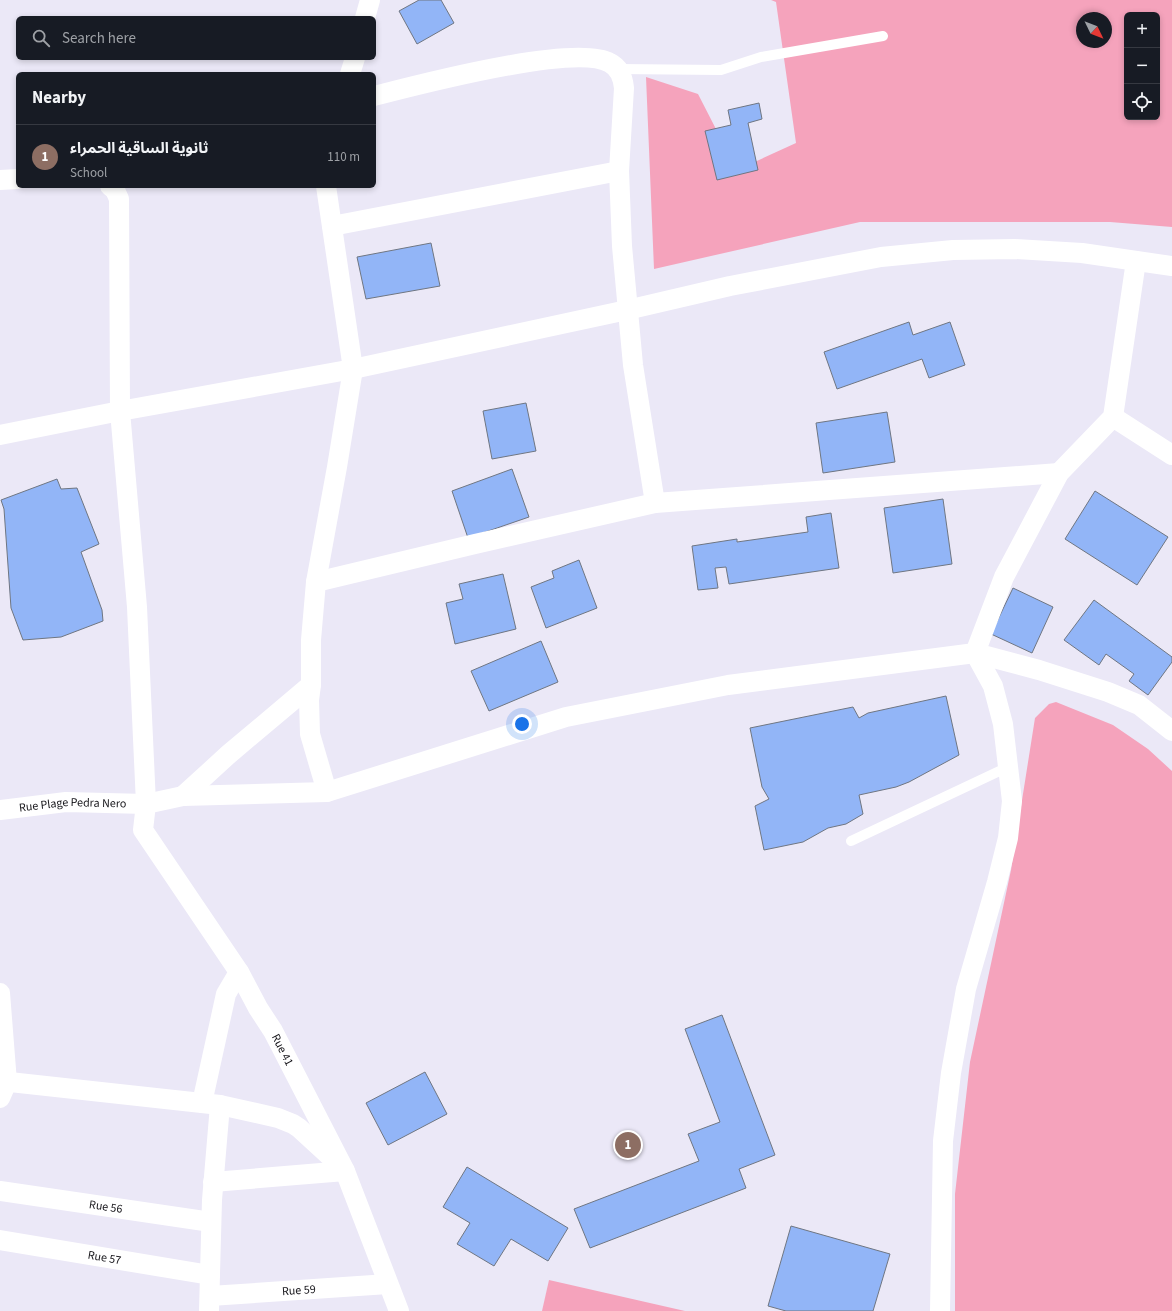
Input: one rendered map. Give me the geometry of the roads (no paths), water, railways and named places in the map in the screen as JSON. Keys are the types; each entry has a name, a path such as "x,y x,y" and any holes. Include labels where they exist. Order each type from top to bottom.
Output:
{"street":[{"path":"366,16 370,0"},
{"path":"376,96 510,65 540,61 571,58 601,59 611,63 618,69 623,77 624,88 619,171 622,246 627,310 633,365 655,503"},
{"path":"351,72 354,60"},
{"path":"332,226 619,171"},
{"path":"0,180 16,179"},
{"name":"Rue 41","path":"112,188 119,199 120,211 120,411 137,607 146,804 144,830 239,972 258,1008 273,1031 345,1171 399,1311"},
{"path":"326,188 353,368 316,582 311,640 311,685 308,700 310,734 327,792"},
{"path":"0,435 120,411 353,368 627,310 730,286 881,257 953,250 1015,249 1082,253 1172,266"},
{"path":"940,1311 943,1141 951,1073 966,989 1008,838 1012,801 1003,724 993,686 975,653 1004,577 1059,473 1113,417 1136,261"},
{"path":"1113,417 1172,456"},
{"path":"316,582 655,503 1059,473"},
{"path":"975,653 1039,670 1108,692 1139,705 1172,731"},
{"name":"Rue Plage Pedra Nero","path":"0,810 66,802 146,804 183,796 327,792 566,717 728,685 975,653"},
{"path":"183,796 229,754 311,685"},
{"path":"210,1304 213,1182 211,1104 226,994 239,972"},
{"path":"0,992 2,1087 211,1104 278,1118 299,1128 345,1171"},
{"path":"213,1182 345,1171"},
{"name":"Rue 56","path":"0,1191 212,1222"},
{"name":"Rue 57","path":"0,1240 210,1275"},
{"name":"Rue 59","path":"210,1304 388,1284"}],"lane":[{"path":"618,69 721,70 761,58 883,36"},
{"path":"851,841 1008,767"}],"place":[{"name":"ثانوية الساقية الحمراء","path":"628,1145"}]}
